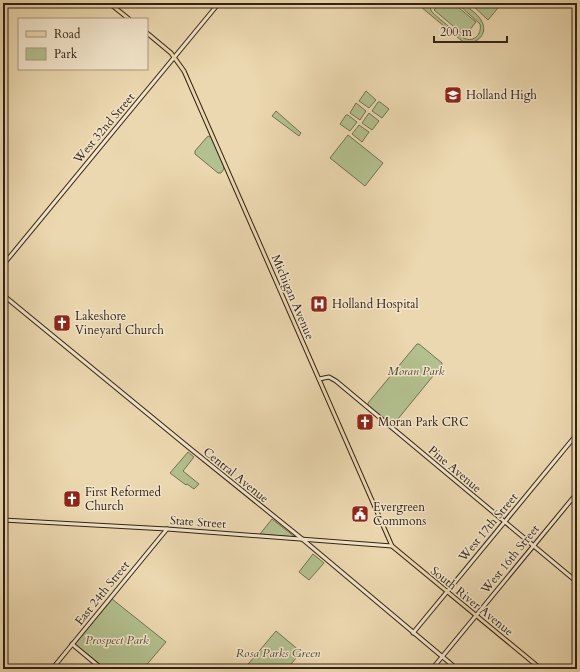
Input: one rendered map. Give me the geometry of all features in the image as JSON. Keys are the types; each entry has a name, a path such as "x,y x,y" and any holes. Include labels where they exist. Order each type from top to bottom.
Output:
{"main road":[{"path":"109,3 128,18"},
{"name":"Michigan Avenue","path":"148,34 174,57 184,71 392,546"},
{"name":"South River Avenue","path":"392,546 541,669"}],"street":[{"name":"West 32nd Street","path":"3,265 219,3"},
{"name":"Central Avenue","path":"3,295 192,451 301,538 458,669"},
{"name":"Pine Avenue","path":"319,379 329,377 336,381 577,582"},
{"name":"West 17th Street","path":"414,632 577,434"},
{"name":"West 16th Street","path":"432,669 577,492"},
{"name":"State Street","path":"3,520 167,529 392,546"},
{"name":"East 24th Street","path":"52,669 167,529"},
{"path":"72,644 102,669"}],"green space":[{"path":"430,3 430,9 432,12 464,38 470,40 478,36 480,24 457,3 462,3 475,13 481,20 484,30 480,38 472,42 462,41 421,7 423,4 425,5"},
{"path":"440,3 453,3 476,22 465,36 434,10"},
{"path":"470,3 502,3 488,20"},
{"path":"366,91 376,100 369,108 359,101"},
{"path":"378,102 389,109 382,118 372,111"},
{"path":"356,103 366,111 360,120 350,113"},
{"path":"276,111 301,133 299,136 272,116"},
{"path":"369,113 379,121 372,130 362,123"},
{"path":"346,115 357,122 350,131 340,124"},
{"path":"359,125 369,132 362,142 352,134"},
{"path":"348,135 383,163 365,186 330,158"},
{"path":"209,136 212,138 224,166 221,173 218,173 195,154 195,151"},
{"name":"Moran Park","path":"417,344 419,344 442,363 442,365 393,425 391,425 368,406 368,403"},
{"path":"188,452 194,457 183,471 199,484 194,489 170,473"},
{"path":"272,519 295,537 260,534"},
{"path":"313,554 324,563 309,580 299,572"},
{"name":"Prospect Park","path":"112,599 166,642 143,669 106,669 75,644"},
{"name":"Rosa Parks Green","path":"276,631 301,652 287,669 244,669"}],"place":[{"name":"Holland High","path":"453,95"},
{"name":"Holland Hospital","path":"319,304"},
{"name":"Lakeshore Vineyard Church","path":"62,323"},
{"name":"Moran Park CRC","path":"365,422"},
{"name":"First Reformed Church","path":"72,499"},
{"name":"Evergreen Commons","path":"360,514"}]}
